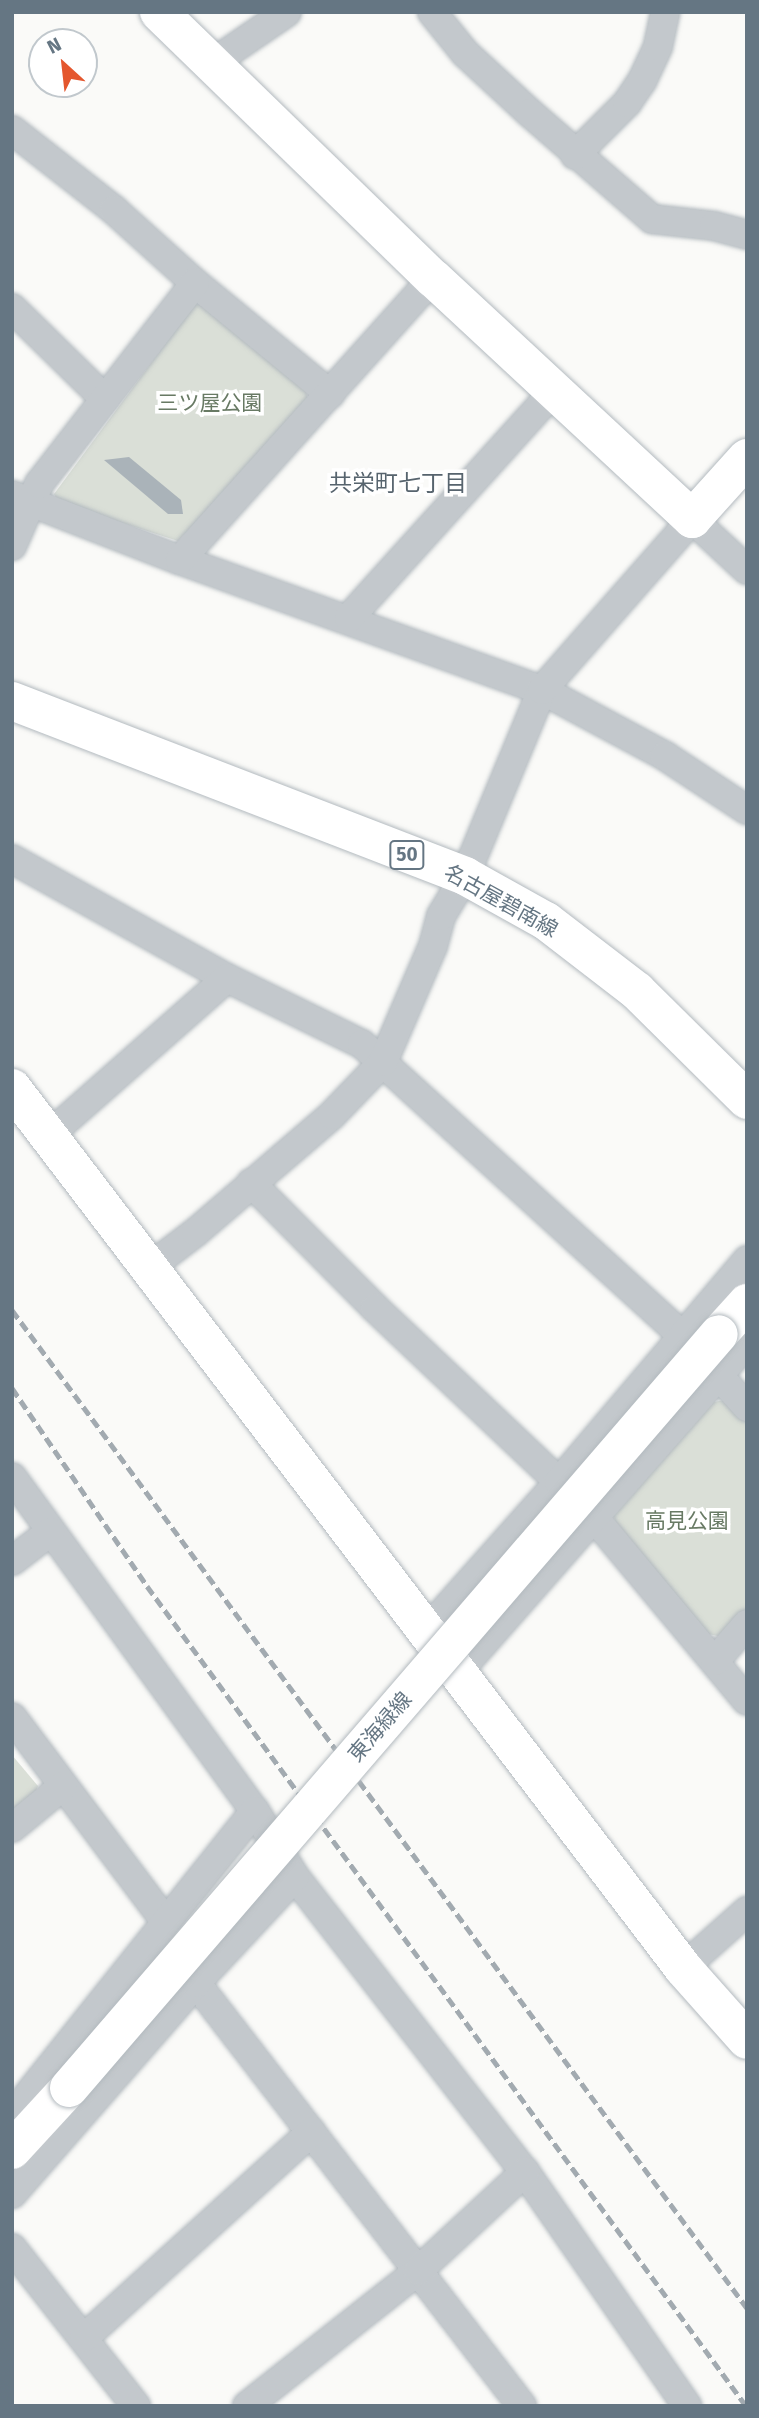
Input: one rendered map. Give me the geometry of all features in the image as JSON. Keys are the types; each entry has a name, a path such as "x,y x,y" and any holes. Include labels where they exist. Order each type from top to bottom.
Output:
{"street":[{"path":"159,12 214,62 553,392 747,570"},
{"path":"214,62 287,12"},
{"path":"432,12 466,52 575,155 652,219 714,226 747,235"},
{"path":"575,155 627,103 642,81 658,46 665,12"},
{"path":"12,130 114,210 194,284 330,394"},
{"path":"180,560 433,278"},
{"path":"12,546 21,499 39,484 194,284"},
{"path":"12,308 105,399"},
{"path":"349,618 553,392"},
{"path":"150,1268 332,1115 383,1062 433,946 441,916 465,876 542,690 747,458"},
{"path":"21,499 180,560 349,618 542,690 665,756 747,810"},
{"name":"名古屋碧南線","path":"12,701 465,876 546,921 637,991 747,1100"},
{"path":"12,859 227,978 362,1044 681,1334"},
{"path":"50,1135 227,978"},
{"path":"12,1088 684,1968 747,2039"},
{"path":"251,1183 375,1308 559,1482 594,1519 747,1701"},
{"path":"427,1630 559,1482 681,1334 747,1260"},
{"name":"東海緑線","path":"12,2150 733,1339 747,1303"},
{"path":"458,1672 719,1376 733,1339"},
{"path":"719,1376 747,1407"},
{"path":"12,1477 255,1811 295,1877 525,2172 687,2406"},
{"path":"12,1561 50,1532"},
{"path":"715,1661 747,1623"},
{"path":"12,1717 166,1922"},
{"path":"12,1828 63,1786"},
{"path":"12,2115 255,1811"},
{"path":"12,2194 196,1983 295,1877"},
{"path":"684,1968 747,1911"},
{"path":"196,1983 522,2406"},
{"path":"84,2338 311,2133"},
{"path":"247,2406 418,2271 525,2172"},
{"path":"12,2248 136,2406"}],"green space":[{"name":"三ツ屋公園","path":"206,303 306,389 308,403 178,541 58,502 54,494 194,305"},
{"name":"高見公園","path":"729,1399 747,1422 747,1609 723,1637 708,1634 616,1528 614,1516 714,1402"},
{"path":"12,1755 38,1786 33,1799 12,1814"}],"building":[{"path":"129,457 181,500 183,514 168,514 104,460"}],"railway":[{"path":"12,1310 747,2308"},
{"path":"12,1388 147,1586 746,2406"}],"district":[{"name":"共栄町七丁目","path":"398,483"}]}
